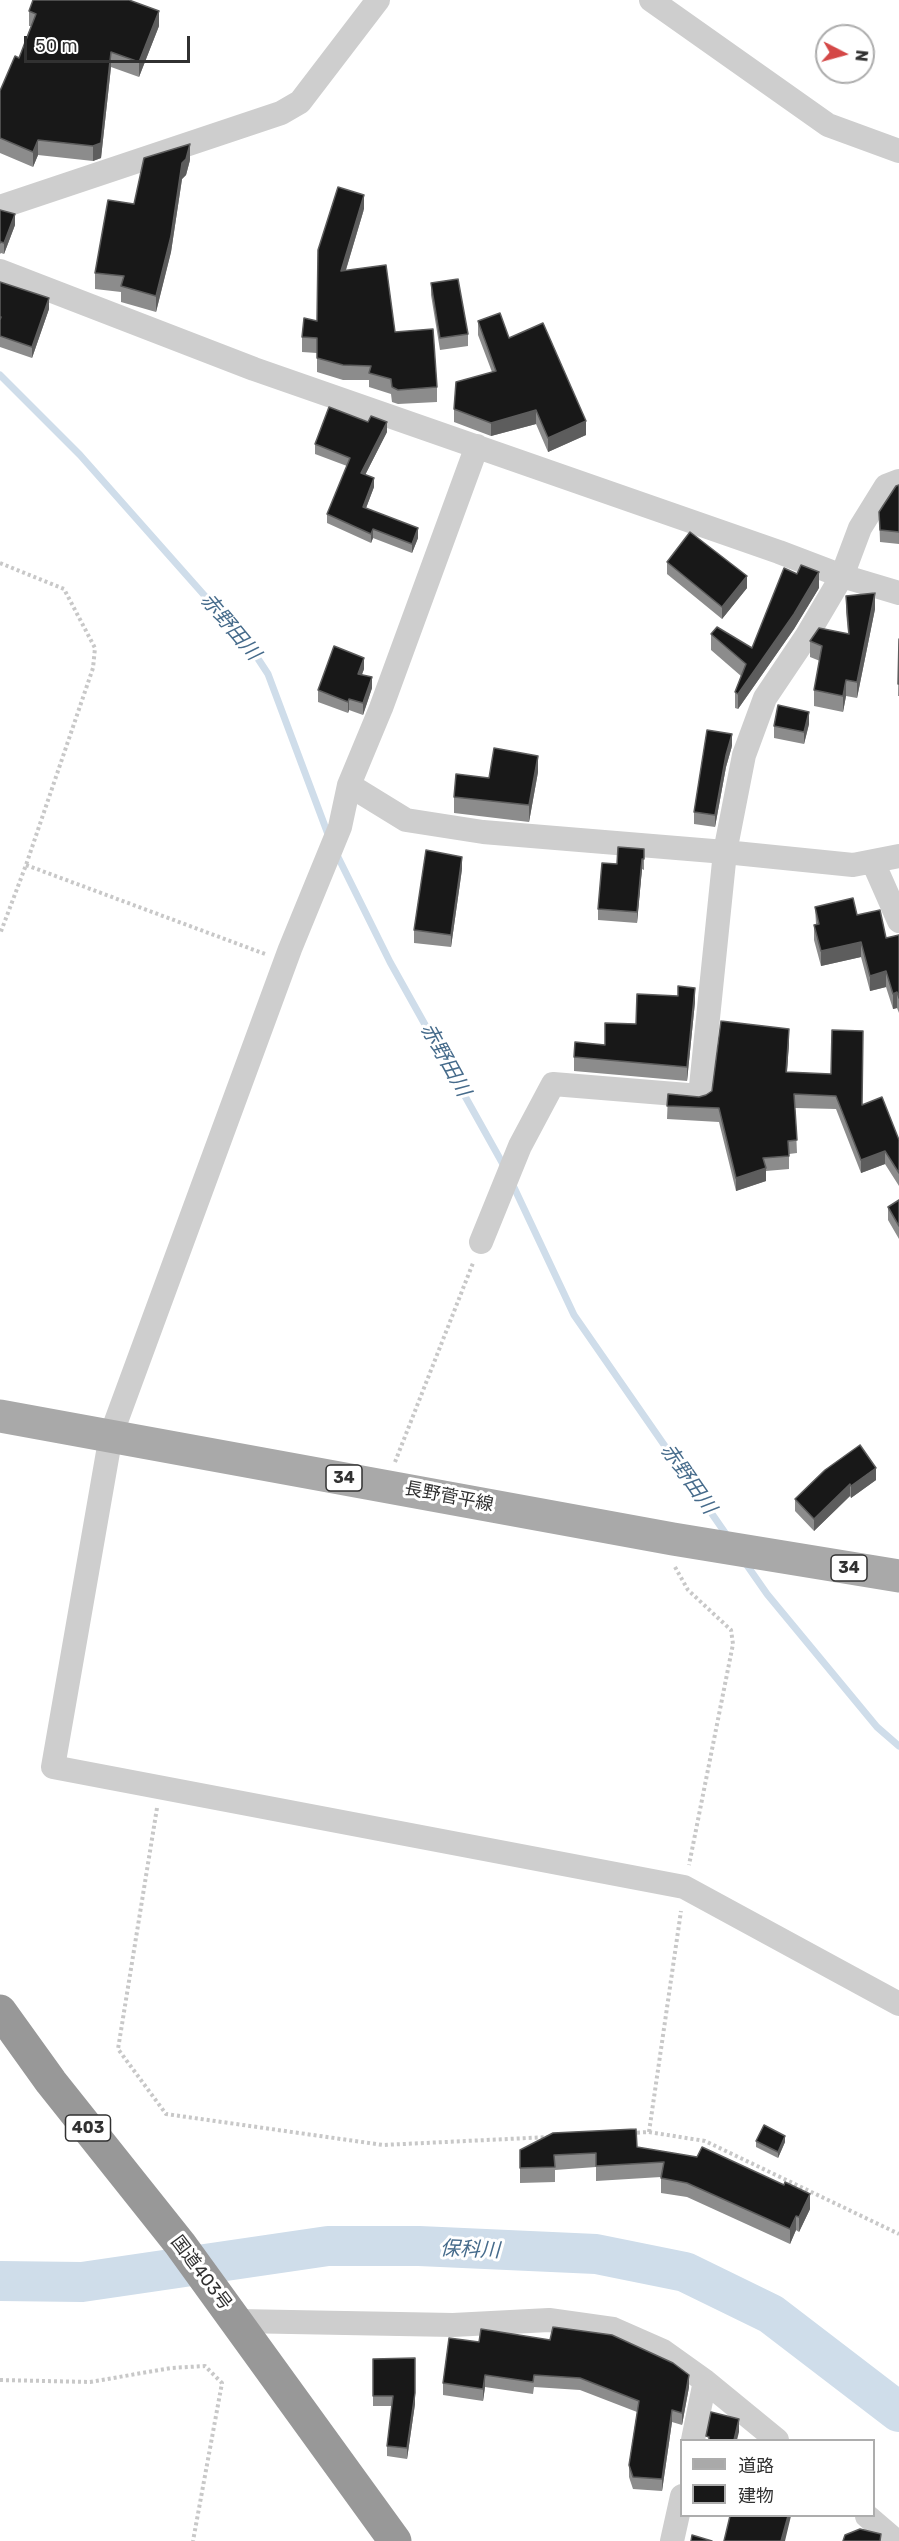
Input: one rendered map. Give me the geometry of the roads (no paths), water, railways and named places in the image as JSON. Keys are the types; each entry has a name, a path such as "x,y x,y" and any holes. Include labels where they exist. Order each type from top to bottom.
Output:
{"highway":[{"name":"国道403号","path":"0,2011 51,2082 180,2244 395,2541"}],"main road":[{"name":"長野菅平線","path":"0,1416 680,1540 899,1576"}],"street":[{"path":"0,207 281,113 300,102 378,0"},
{"path":"651,0 828,125 899,152"},
{"path":"0,271 128,318 254,369 842,576 899,593"},
{"path":"477,446 381,708 349,785 340,827 288,955 111,1435 53,1767 684,1887 899,2004"},
{"path":"481,1242 520,1146 553,1084 700,1096 725,852 744,755 765,698 806,637 842,576 860,528 886,486 899,481"},
{"path":"349,785 406,820 483,832 853,865 899,856"},
{"path":"873,862 899,921"},
{"path":"235,2319 453,2325 549,2320 613,2329 663,2351 705,2381 776,2439"},
{"path":"693,2439 705,2381"},
{"path":"672,2541 680,2501"},
{"path":"868,2517 896,2541"}],"waterway":[{"name":"赤野田川","path":"0,375 80,455 251,648 268,674 329,837"},
{"name":"赤野田川","path":"336,853 390,962 504,1166"},
{"name":"赤野田川","path":"511,1181 574,1315 728,1537"},
{"name":"赤野田川","path":"744,1561 767,1594 877,1727 899,1746"},
{"name":"保科川","path":"0,2281 82,2282 328,2246 419,2246 596,2254 685,2272 771,2314 899,2412"}]}
